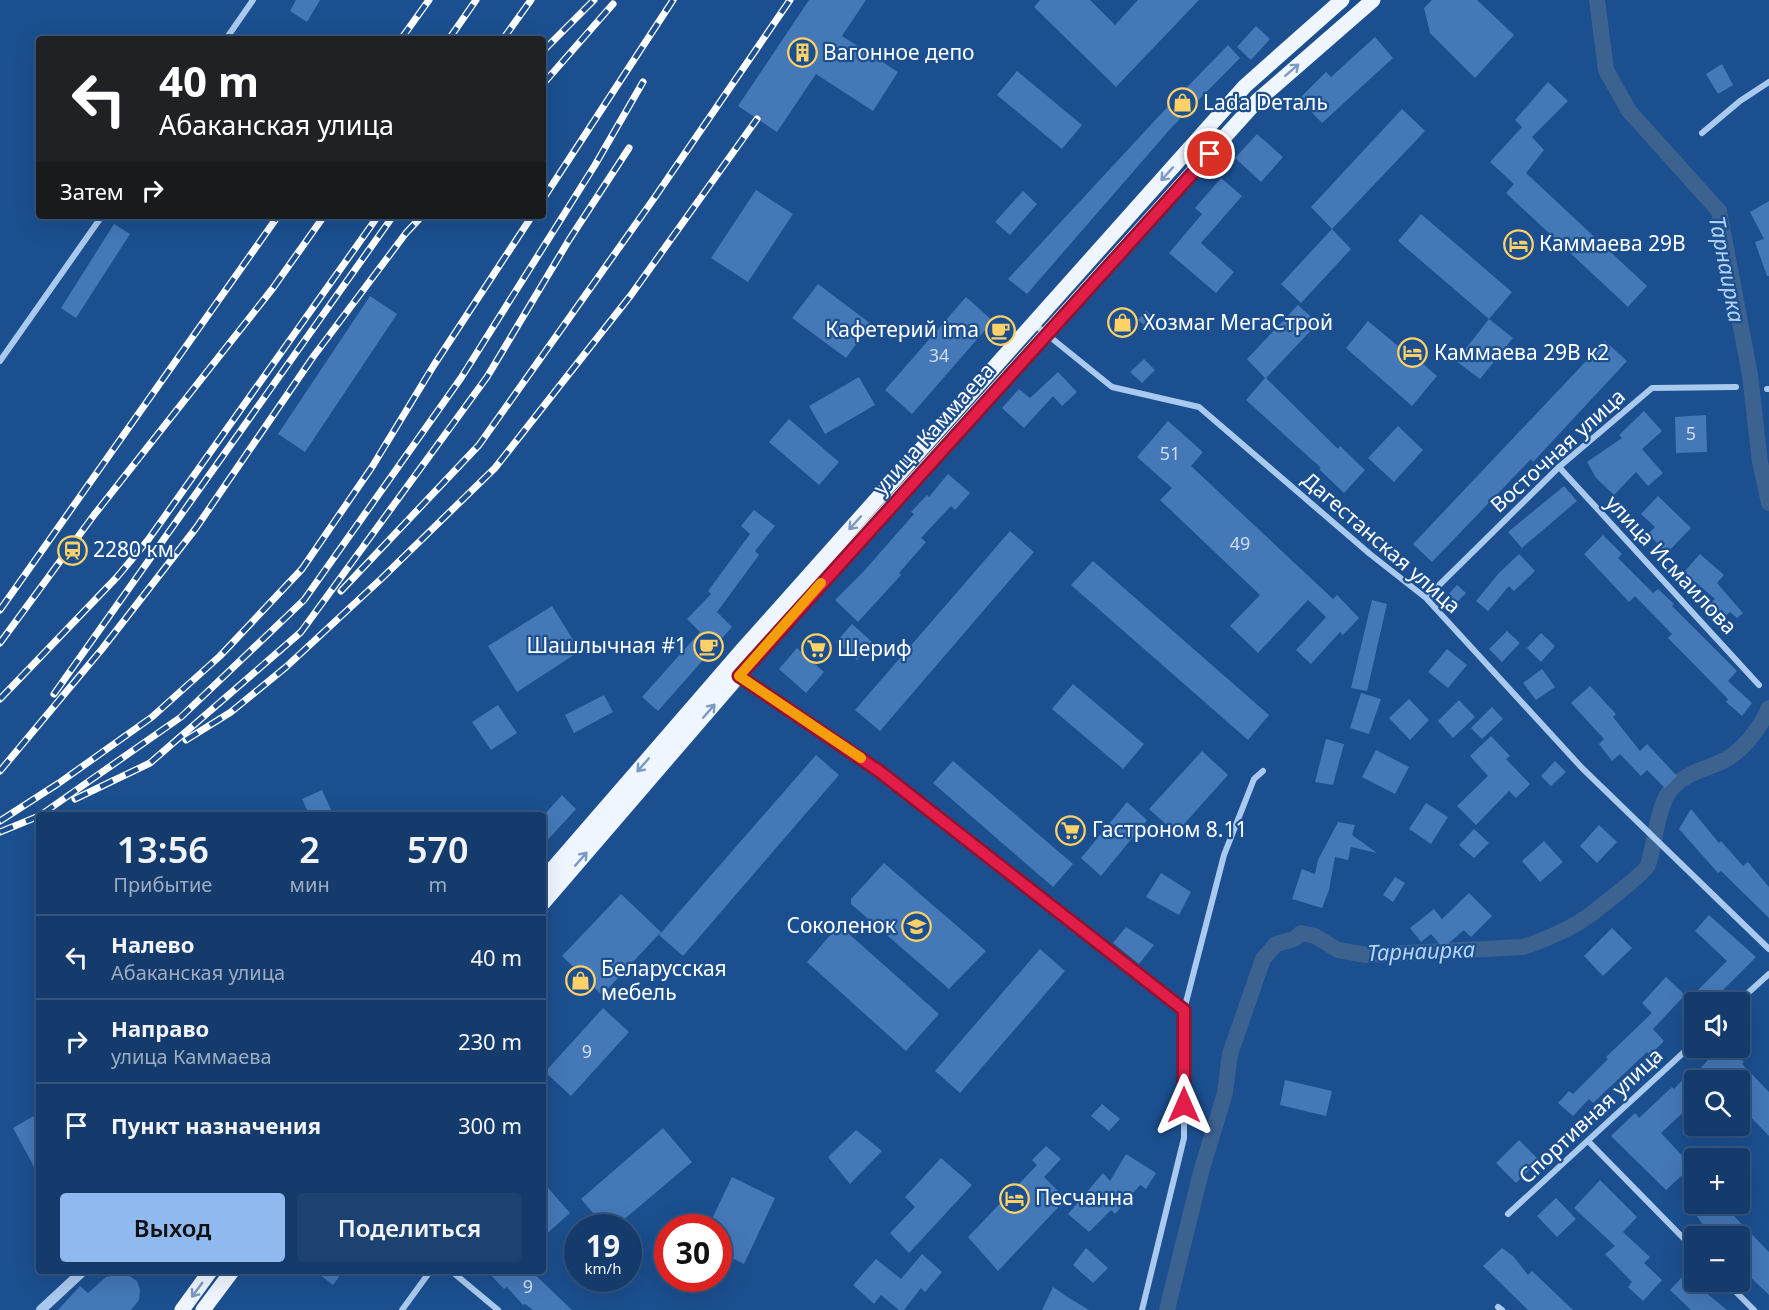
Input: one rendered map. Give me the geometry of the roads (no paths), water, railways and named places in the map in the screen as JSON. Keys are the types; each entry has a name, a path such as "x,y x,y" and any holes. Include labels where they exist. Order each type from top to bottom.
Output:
{"main road":[{"name":"улица Каммаева","path":"546,899 734,671 1033,324 1245,87 1342,0"},
{"name":"улица Каммаева","path":"546,877 1046,335 1257,101 1373,0"},
{"path":"182,1310 208,1274"},
{"path":"203,1310 224,1274"}],"street":[{"path":"228,36 253,0"},
{"path":"1702,133 1769,82"},
{"path":"0,362 100,219"},
{"name":"Дагестанская улица","path":"1033,324 1112,387 1199,407 1370,554 1426,597 1582,768 1769,949"},
{"name":"Восточная улица","path":"1426,597 1559,467 1652,388 1736,387"},
{"name":"улица Исмаилова","path":"1559,467 1760,685"},
{"path":"734,671 879,771 1184,1010"},
{"path":"1142,1310 1184,1138 1184,1010 1224,855 1254,779 1263,771"},
{"path":"1749,992 1769,974"},
{"name":"Спортивная улица","path":"1508,1214 1684,1052"},
{"path":"1589,1142 1684,1239"},
{"path":"41,1310 80,1274"},
{"path":"402,1310 428,1274"},
{"path":"455,1274 498,1310"},
{"path":"1736,1292 1754,1310"}],"waterway":[{"name":"Тарнаирка","path":"1597,0 1606,70 1629,111 1719,211 1750,375 1760,462 1769,503"},
{"name":"Тарнаирка","path":"1167,1310 1201,1172 1225,1093 1230,1054 1263,959 1276,944 1294,939 1301,933 1315,936 1338,950 1366,955 1523,947 1558,933 1593,913 1645,870 1663,803 1673,787 1685,777 1732,756 1757,730 1769,708"}],"railway":[{"path":"403,36 429,0"},
{"path":"451,36 476,0"},
{"path":"505,36 531,0"},
{"path":"546,48 594,0"},
{"path":"546,194 673,0"},
{"path":"341,591 479,445 655,197 790,0"},
{"path":"546,81 613,4"},
{"path":"45,812 181,717 304,600 461,378 595,165 643,82"},
{"path":"186,740 231,712 286,667 495,468 631,295 757,119"},
{"path":"75,799 150,763 301,632 487,377 569,240 629,148"},
{"path":"0,610 276,219"},
{"path":"0,643 94,515 273,288 322,219"},
{"path":"0,699 117,577 148,540 376,219"},
{"path":"54,694 391,219"},
{"path":"0,771 102,649 196,528 313,357 406,233 419,219"},
{"path":"0,821 59,783 152,717 220,656 302,569 372,467 434,365 530,219"},
{"path":"0,832 36,817"}],"place":[{"name":"Вагонное депо","path":"802,53"},
{"name":"Lada Dеталь","path":"1182,103"},
{"name":"Каммаева 29В","path":"1518,244"},
{"name":"Хозмаг МегаСтрой","path":"1122,323"},
{"name":"Кафетерий ima","path":"1000,330"},
{"name":"Каммаева 29В к2","path":"1413,353"},
{"name":"2280 км","path":"72,550"},
{"name":"Шашлычная #1","path":"708,646"},
{"name":"Шериф","path":"816,649"},
{"name":"Гастроном 8.11","path":"1071,830"},
{"name":"Соколенок","path":"917,926"},
{"name":"Беларусская мебель","path":"580,981"},
{"name":"Песчанна","path":"1014,1198"}]}
